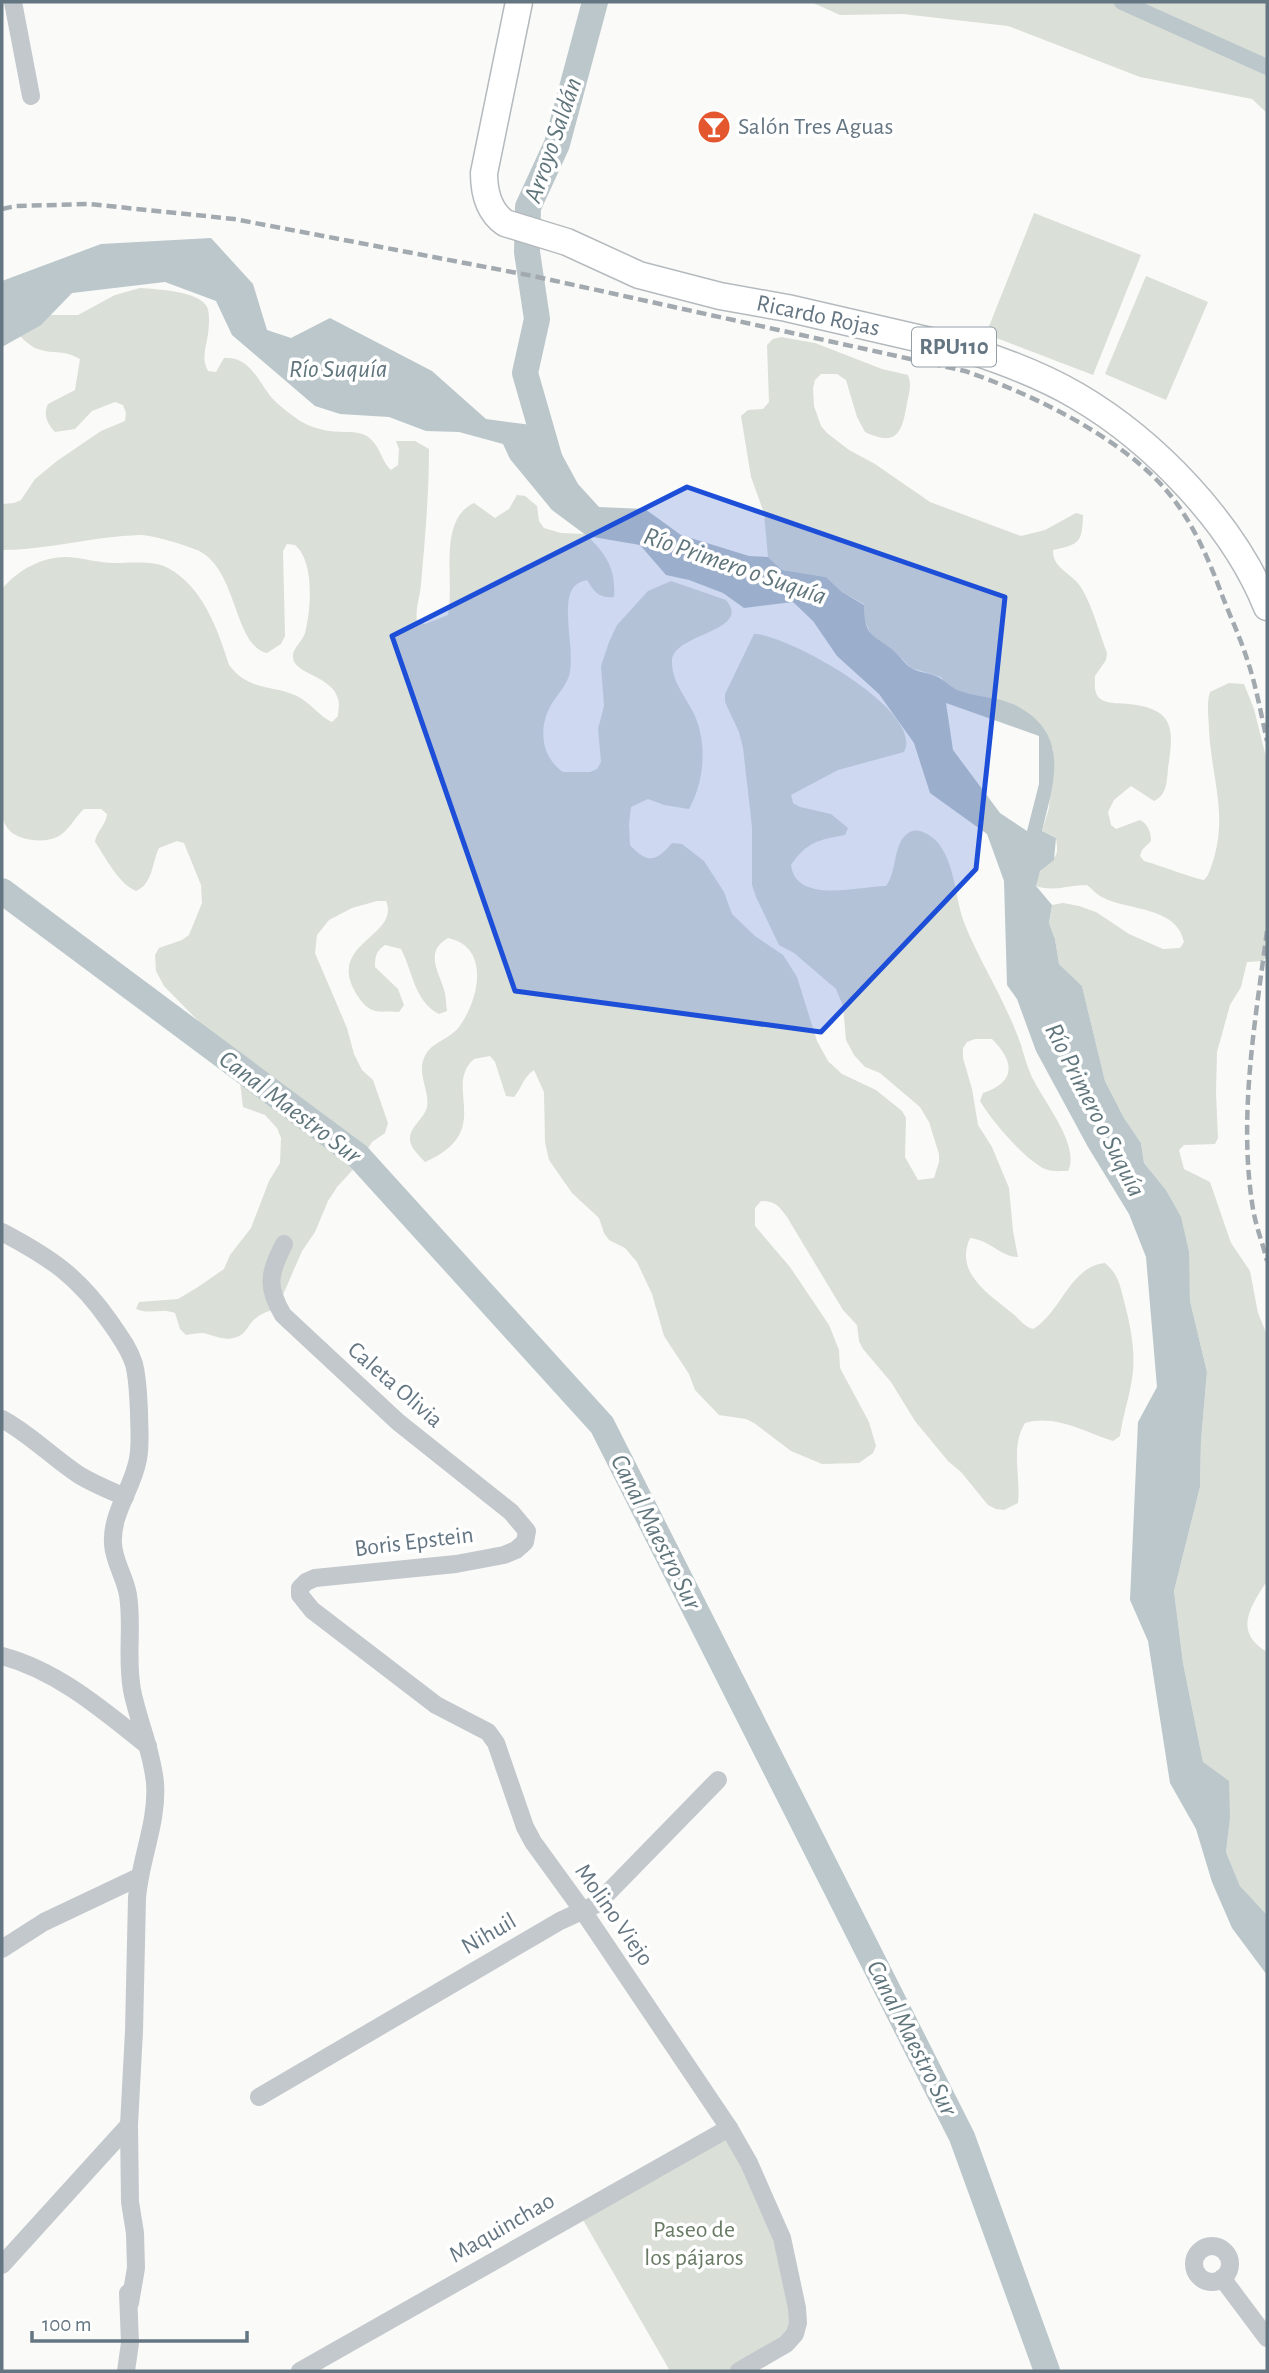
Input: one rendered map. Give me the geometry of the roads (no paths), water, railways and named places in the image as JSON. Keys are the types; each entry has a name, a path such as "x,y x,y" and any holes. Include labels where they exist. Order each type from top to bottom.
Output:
{"main road":[{"name":"Ricardo Rojas","path":"519,2 484,173 489,204 497,217 505,223 550,235 639,275 720,296 814,314 969,350 998,359 1050,382 1104,413 1188,487 1230,540 1248,568 1267,607"}],"street":[{"path":"13,2 31,96"},
{"path":"2,1232 66,1270 81,1285 115,1329 133,1360 137,1377 140,1445 135,1474 114,1526 113,1553 128,1596 131,1681 155,1786 154,1805 139,1877 129,2124 131,2213 125,2252 130,2303 130,2343 126,2371"},
{"name":"Caleta Olivia","path":"284,1244 271,1278 272,1297 283,1315 398,1422 511,1513 527,1531 525,1542"},
{"path":"2,1419 77,1474 125,1497"},
{"name":"Boris Epstein","path":"306,1582 315,1578 457,1564 504,1555 525,1542"},
{"name":"Molino Viejo","path":"306,1582 300,1588 300,1595 312,1610 436,1705 488,1732 496,1743 525,1828 729,2128 749,2162 782,2238 798,2323 796,2334 786,2344 739,2371"},
{"path":"2,1656 30,1665 66,1684 148,1746"},
{"name":"Nihuil","path":"259,2097 560,1921 597,1903 718,1780"},
{"path":"2,1949 44,1922 139,1877"},
{"path":"2,2265 129,2124"},
{"name":"Maquinchao","path":"300,2371 729,2128"},
{"path":"1222,2278 1267,2338"}],"water":[{"name":"Río Suquía","path":"211,238 253,284 267,330 291,338 330,318 432,371 486,419 547,427 578,484 599,507 645,509 681,535 749,556 768,557 782,570 826,577 842,592 864,605 868,629 910,667 935,676 960,691 1013,704 1032,716 1044,729 1051,744 1054,776 1042,831 1056,838 1054,860 1040,871 1036,886 1052,905 1049,923 1059,964 1082,986 1105,1081 1124,1118 1141,1143 1144,1163 1166,1190 1181,1217 1189,1252 1190,1301 1207,1372 1200,1487 1174,1591 1183,1663 1203,1762 1229,1781 1230,1819 1226,1852 1240,1886 1267,1915 1267,1975 1232,1928 1212,1882 1196,1829 1170,1783 1148,1641 1130,1600 1138,1422 1157,1387 1146,1257 1129,1214 1088,1147 1036,1051 1017,999 1007,985 1004,881 987,834 930,793 914,743 879,694 837,656 813,621 793,602 744,608 723,593 689,580 666,575 640,545 587,536 552,510 510,459 503,444 459,432 426,431 389,417 340,414 315,406 232,335 216,301 165,282 72,293 41,325 2,347 2,281 101,244","holes":["946,703 1039,736 1039,784 1027,831 1000,813 953,750"]}],"waterway":[{"name":"Arroyo Saldán","path":"550,460 525,373 537,319 527,252 528,207 557,144 595,2"},
{"path":"1122,2 1267,67"},
{"name":"Canal Maestro Sur","path":"2,891 358,1156 602,1425 962,2137 1047,2371"}],"railway":[{"path":"2,209 16,206 89,204 234,219 533,276 965,371 1019,392 1104,437 1152,475 1179,507 1206,556 1241,643 1253,679 1267,741"},
{"path":"1267,931 1253,1035 1247,1140 1253,1209 1267,1261"}],"place":[{"name":"Salón Tres Aguas","path":"714,127"}],"water label":[{"name":"Río Primero o Suquía","path":"735,566"},
{"name":"Río Primero o Suquía","path":"1095,1110"}],"park label":[{"name":"Paseo de los pájaros","path":"694,2244"}]}
